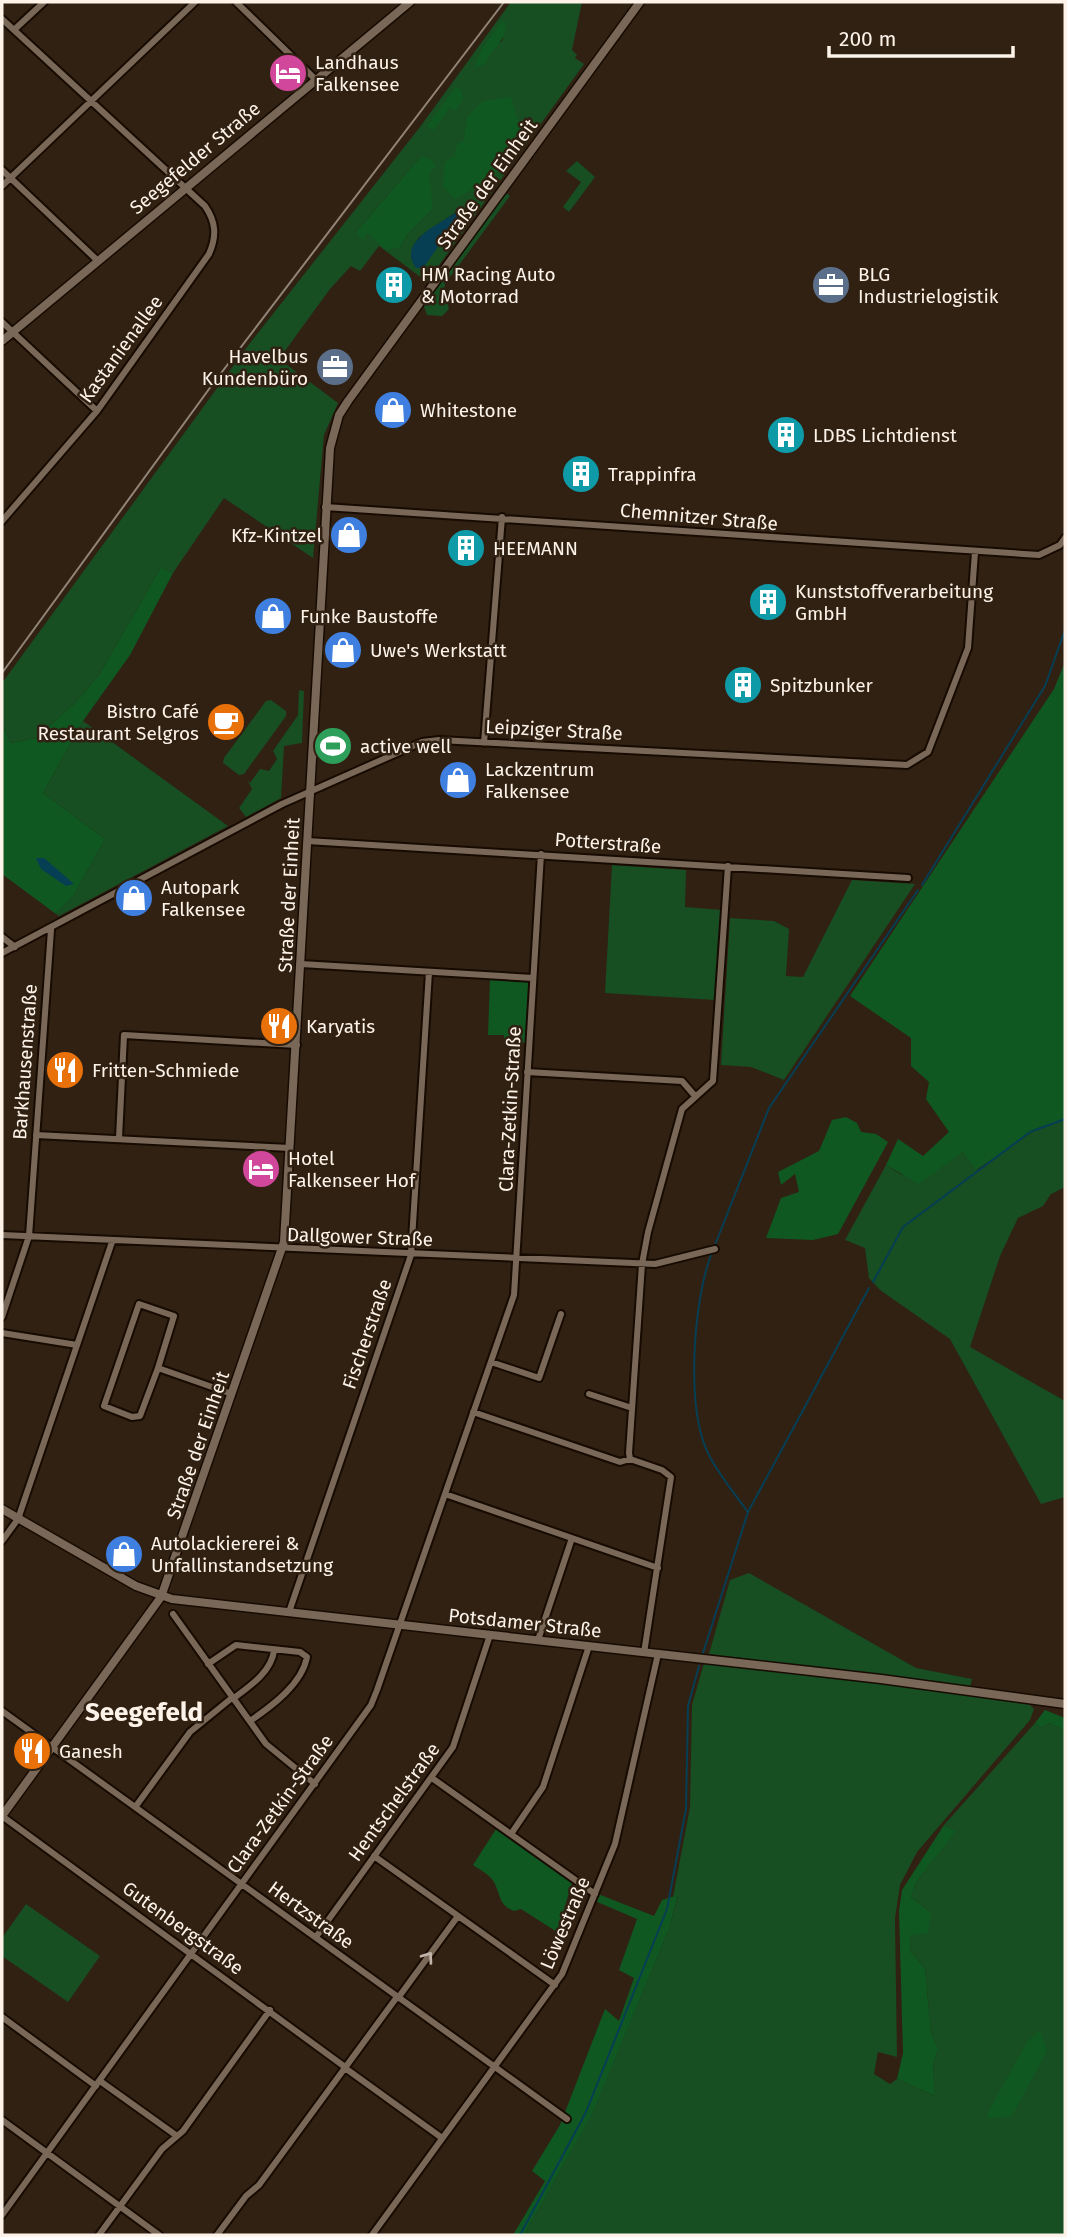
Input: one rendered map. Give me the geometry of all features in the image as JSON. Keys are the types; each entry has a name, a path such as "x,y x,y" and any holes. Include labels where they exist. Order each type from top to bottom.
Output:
{"street":[{"path":"15,29 44,2"},
{"path":"2,186 195,2"},
{"path":"236,2 315,79"},
{"name":"Seegefelder Straße","path":"2,341 184,186 410,2"},
{"name":"Straße der Einheit","path":"2,1816 161,1597 282,1250 297,1045 325,507 330,447 343,409 640,2"},
{"name":"Kastanienallee","path":"2,19 184,186 211,214 215,236 213,246 97,411 2,521"},
{"path":"2,170 98,261"},
{"path":"2,322 97,411"},
{"name":"Chemnitzer Straße","path":"325,507 1039,555 1060,545 1065,538"},
{"path":"484,743 502,517"},
{"name":"Leipziger Straße","path":"2,953 51,930 282,803 422,743 484,743 907,765 928,752 968,648 975,552"},
{"name":"Potterstraße","path":"307,841 908,878"},
{"name":"Clara-Zetkin-Straße","path":"2,2215 371,1704 514,1295 541,854"},
{"path":"630,1459 642,1264 682,1109 713,1081 728,866"},
{"name":"Barkhausenstraße","path":"2,1317 29,1236 51,930"},
{"path":"2,937 15,947"},
{"path":"301,964 533,978"},
{"name":"Fischerstraße","path":"289,1612 411,1255 429,972"},
{"path":"118,1138 124,1035 297,1045"},
{"path":"527,1072 682,1081 695,1096"},
{"path":"36,1135 290,1148"},
{"name":"Dallgower Straße","path":"2,1235 282,1250 642,1264 667,1263 715,1249"},
{"path":"2,1541 18,1519 112,1242"},
{"path":"139,1304 174,1316 158,1368 140,1416 132,1417 104,1406 139,1304"},
{"path":"491,1362 539,1378 561,1314"},
{"path":"2,1332 77,1345"},
{"path":"158,1368 232,1394"},
{"path":"589,1394 632,1408"},
{"path":"473,1412 620,1462 630,1459 662,1470 671,1478 644,1653"},
{"path":"445,1494 658,1568"},
{"name":"Potsdamer Straße","path":"2,1509 136,1586 161,1597 1065,1704"},
{"path":"538,1640 572,1538"},
{"path":"173,1614 273,1752 315,1784"},
{"name":"Hentschelstraße","path":"316,1937 432,1778 456,1738 490,1635"},
{"path":"208,1664 236,1645 305,1654 306,1664 277,1702 250,1721"},
{"path":"511,1834 543,1787 589,1646"},
{"path":"135,1806 190,1732 257,1681 273,1658 274,1651"},
{"name":"Löwestraße","path":"372,2235 562,1974 595,1895 621,1822 658,1654"},
{"name":"Hertzstraße","path":"2,1711 567,2119"},
{"path":"432,1778 595,1895"},
{"name":"Gutenbergstraße","path":"2,1816 442,2138"},
{"path":"374,1856 555,1985"},
{"path":"217,2235 246,2196 259,2185 458,1916"},
{"path":"99,2235 162,2149 177,2136 270,2010"},
{"path":"2,2017 177,2136"},
{"path":"2,2120 159,2235"}],"green space":[{"path":"511,2 582,2 572,50 577,55 575,58 584,64 427,282 379,246 360,271 351,266 330,289 279,359 338,403 324,435 313,558 224,498 173,573 161,567 99,675 76,702 36,738 11,743 2,725 2,683 250,343 420,127","holes":["503,21 503,40 491,50 483,46","421,156 433,209 408,234 400,247 367,233 356,232","459,210 411,260 418,238"]},
{"path":"502,21 506,23 506,29 502,40 485,64 474,68 483,46"},
{"path":"456,86 462,91 463,100 455,111 450,107 433,131 427,126"},
{"path":"511,97 520,128 494,178 455,199 443,186 445,162 454,156 457,145 464,140 467,117 483,101"},
{"path":"421,156 431,159 436,166 429,173 433,209 408,234 400,247 387,250 367,233 363,241 356,232"},
{"path":"577,161 595,177 569,212 563,207 581,182 566,171"},
{"path":"505,192 510,196 445,284 444,293 449,309 442,316 427,315 423,304"},
{"path":"161,567 173,573 130,655 83,721 43,793 105,839 74,895 56,914 2,874 2,725 11,743 36,738 76,702 99,675"},
{"path":"1065,662 1065,1120 1040,1127 976,1170 963,1152 919,1184 886,1165 898,1139 923,1156 949,1132 926,1099 929,1082 911,1066 911,1038 850,996 1054,689"},
{"path":"299,690 304,691 302,743 284,746 281,798 246,817 239,808 252,789 247,779 250,783 260,769 269,771 277,759 273,751 298,715"},
{"path":"271,700 286,711 286,716 244,774 239,775 223,763 224,758 266,701"},
{"path":"83,721 228,826 59,916 56,914 74,895 105,839 43,793"},
{"path":"612,865 686,870 685,907 721,910 715,1000 605,993"},
{"path":"852,880 915,884 784,1080 751,1067 721,1065 730,918 774,921 789,929 786,976 803,977"},
{"path":"490,979 527,980 530,986 527,1043 504,1041 504,1035 488,1035"},
{"path":"846,1117 857,1123 861,1132 876,1134 888,1142 838,1234 813,1240 766,1238 781,1198 799,1192 795,1174 781,1185 778,1172 819,1151 832,1120"},
{"path":"1065,1120 1065,1187 1051,1194 1043,1206 1018,1218 1000,1256 970,1347 1065,1401 1065,1497 1041,1504 950,1339 880,1290 869,1278 865,1248 845,1240 886,1165 902,1175 964,1152 977,1170 1040,1127"},
{"path":"749,1573 916,1668 972,1679 970,1687 709,1654 730,1580"},
{"path":"704,1663 908,1686 1029,1704 1034,1709 1030,1720 917,1852 900,1885 895,1918 897,2057 878,2052 874,2074 890,2084 897,2079 935,2096 933,2066 938,2049 931,2032 925,1968 910,1951 911,1935 931,1912 911,1897 917,1881 955,1831 944,1825 1035,1723 1041,1728 1049,1723 1065,1731 1065,2235 524,2235 593,2111 669,1929 678,1896 673,1897 690,1807 692,1705"},
{"path":"1045,1710 1065,1718 1065,1731 1049,1723 1041,1728 1035,1723"},
{"path":"944,1825 956,1831 917,1881 911,1897 931,1912 928,1933 911,1935 910,1951 925,1968 931,2032 938,2049 933,2066 935,2096 897,2079 903,2053 899,1911 902,1890"},
{"path":"498,1826 573,1880 557,1932 521,1909 514,1911 506,1906 493,1881 473,1865"},
{"path":"598,1894 654,1916 662,1900 678,1895 669,1929 593,2112 524,2235 513,2235 545,2181 532,2171 560,2125 605,2009 619,2021 634,1978 619,1970 637,1919 595,1901"},
{"path":"26,1904 100,1956 68,2002 2,1956 2,1938"},
{"path":"1040,2030 1047,2051 1012,2116 988,2119 988,2112 1027,2042"}],"water":[{"path":"459,210 464,210 423,268 416,268 411,258 416,241"},
{"path":"36,858 44,858 74,884 66,886 41,869"}],"waterway":[{"path":"922,885 1045,686 1065,630"},
{"path":"715,1245 769,1108 918,890"},
{"path":"873,1282 903,1227 1030,1132 1065,1119"},
{"path":"711,1255 696,1328 694,1357 697,1413 710,1457 747,1511"},
{"path":"703,1653 748,1512 869,1288"},
{"path":"520,2235 586,2112 667,1909 686,1809 688,1706 699,1666"}],"railway":[{"path":"2,673 212,385 504,2"}],"place":[{"name":"Landhaus Falkensee","path":"288,73"},
{"name":"HM Racing Auto & Motorrad","path":"394,285"},
{"name":"BLG Industrielogistik","path":"831,285"},
{"name":"Havelbus Kundenbüro","path":"335,367"},
{"name":"Whitestone","path":"393,410"},
{"name":"LDBS Lichtdienst","path":"786,435"},
{"name":"Trappinfra","path":"581,474"},
{"name":"Kfz-Kintzel","path":"349,535"},
{"name":"HEEMANN","path":"466,548"},
{"name":"Kunststoffverarbeitung GmbH","path":"768,602"},
{"name":"Funke Baustoffe","path":"273,616"},
{"name":"Uwe's Werkstatt","path":"343,650"},
{"name":"Spitzbunker","path":"743,685"},
{"name":"Bistro Café Restaurant Selgros","path":"226,722"},
{"name":"active well","path":"333,746"},
{"name":"Lackzentrum Falkensee","path":"458,780"},
{"name":"Autopark Falkensee","path":"134,898"},
{"name":"Karyatis","path":"279,1026"},
{"name":"Fritten-Schmiede","path":"65,1070"},
{"name":"Hotel Falkenseer Hof","path":"261,1169"},
{"name":"Autolackiererei & Unfallinstandsetzung","path":"124,1554"},
{"name":"Ganesh","path":"32,1751"}],"district":[{"name":"Seegefeld","path":"144,1712"}]}
